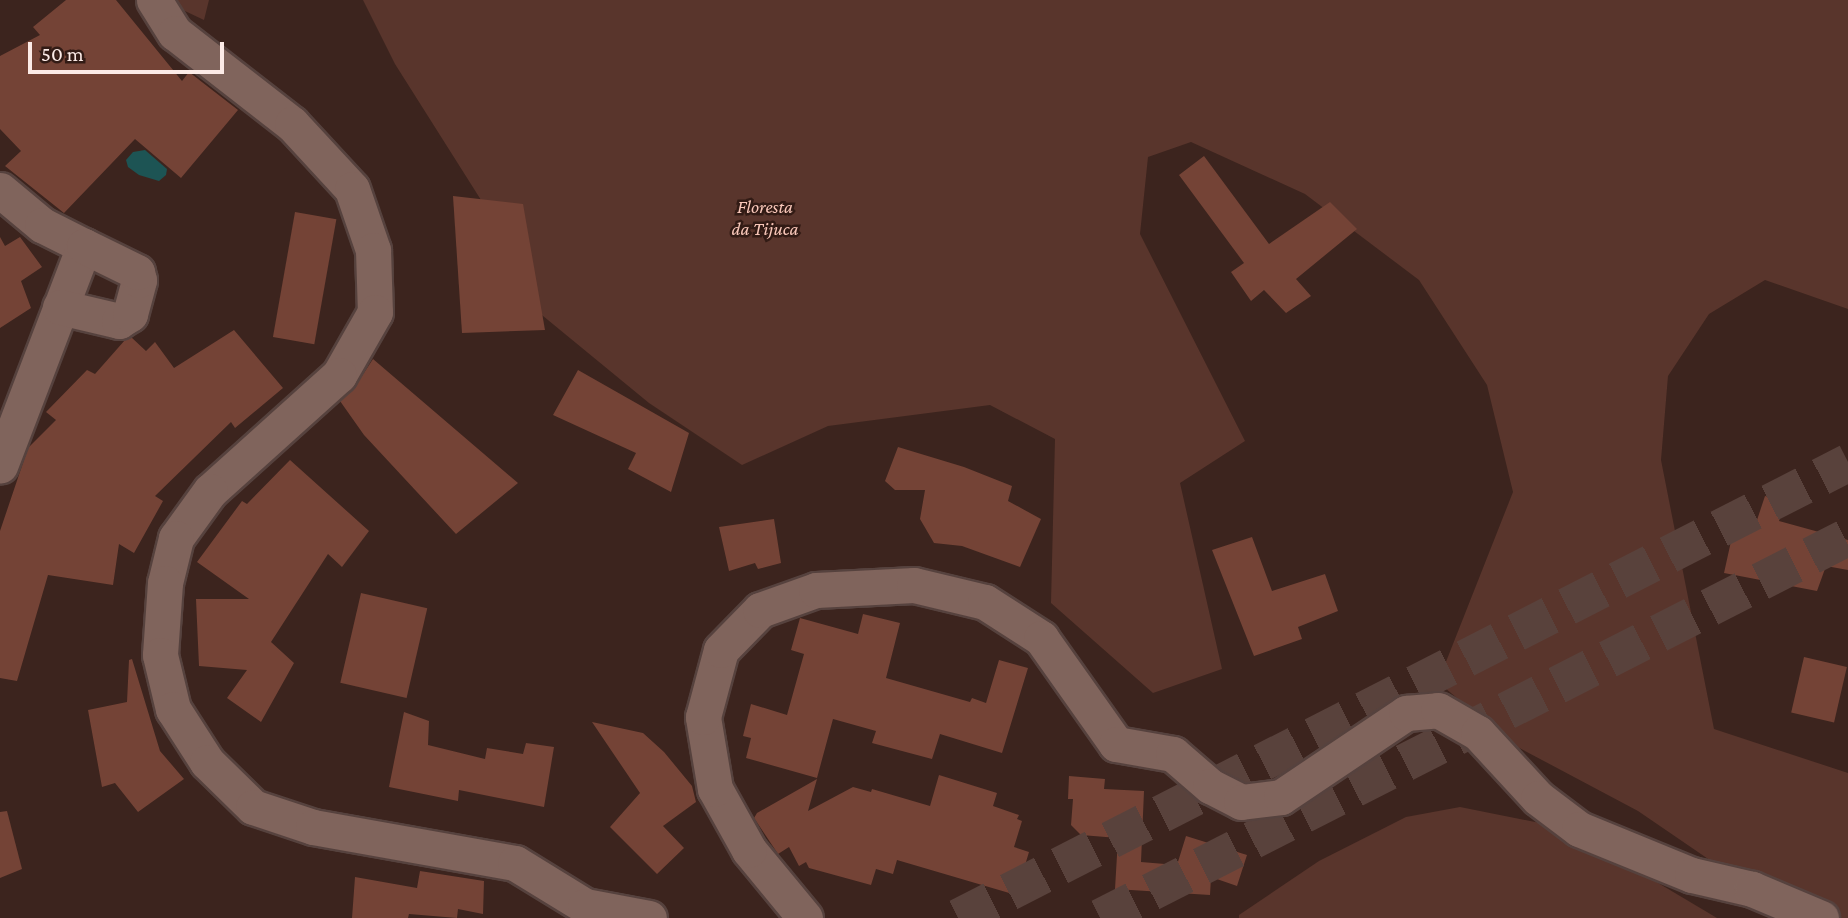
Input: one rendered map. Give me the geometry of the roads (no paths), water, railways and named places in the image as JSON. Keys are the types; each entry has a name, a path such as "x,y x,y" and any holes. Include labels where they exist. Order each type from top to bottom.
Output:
{"street":[{"path":"154,0 175,33 292,124 352,188 373,250 375,312 339,375 210,491 176,538 165,583 160,655 173,709 207,762 253,807 313,827 515,863 575,912 649,918"},
{"path":"0,190 42,225 137,272 139,280 130,314 119,321 60,307"},
{"path":"0,466 84,246"},
{"path":"806,918 749,850 715,789 703,717 720,650 760,610 816,590 914,585 985,602 1041,638 1116,744 1173,754 1210,786 1241,802 1281,797 1406,713 1438,710 1478,733 1538,798 1578,829 1692,875 1752,889 1821,918"}],"water":[{"path":"145,150 167,169 166,175 159,181 139,175 128,167 126,160 133,152"}],"tunnel":[{"path":"958,918 1848,463"},
{"path":"1100,918 1848,537"}],"park label":[{"name":"Floresta da Tijuca","path":"765,218"}]}
